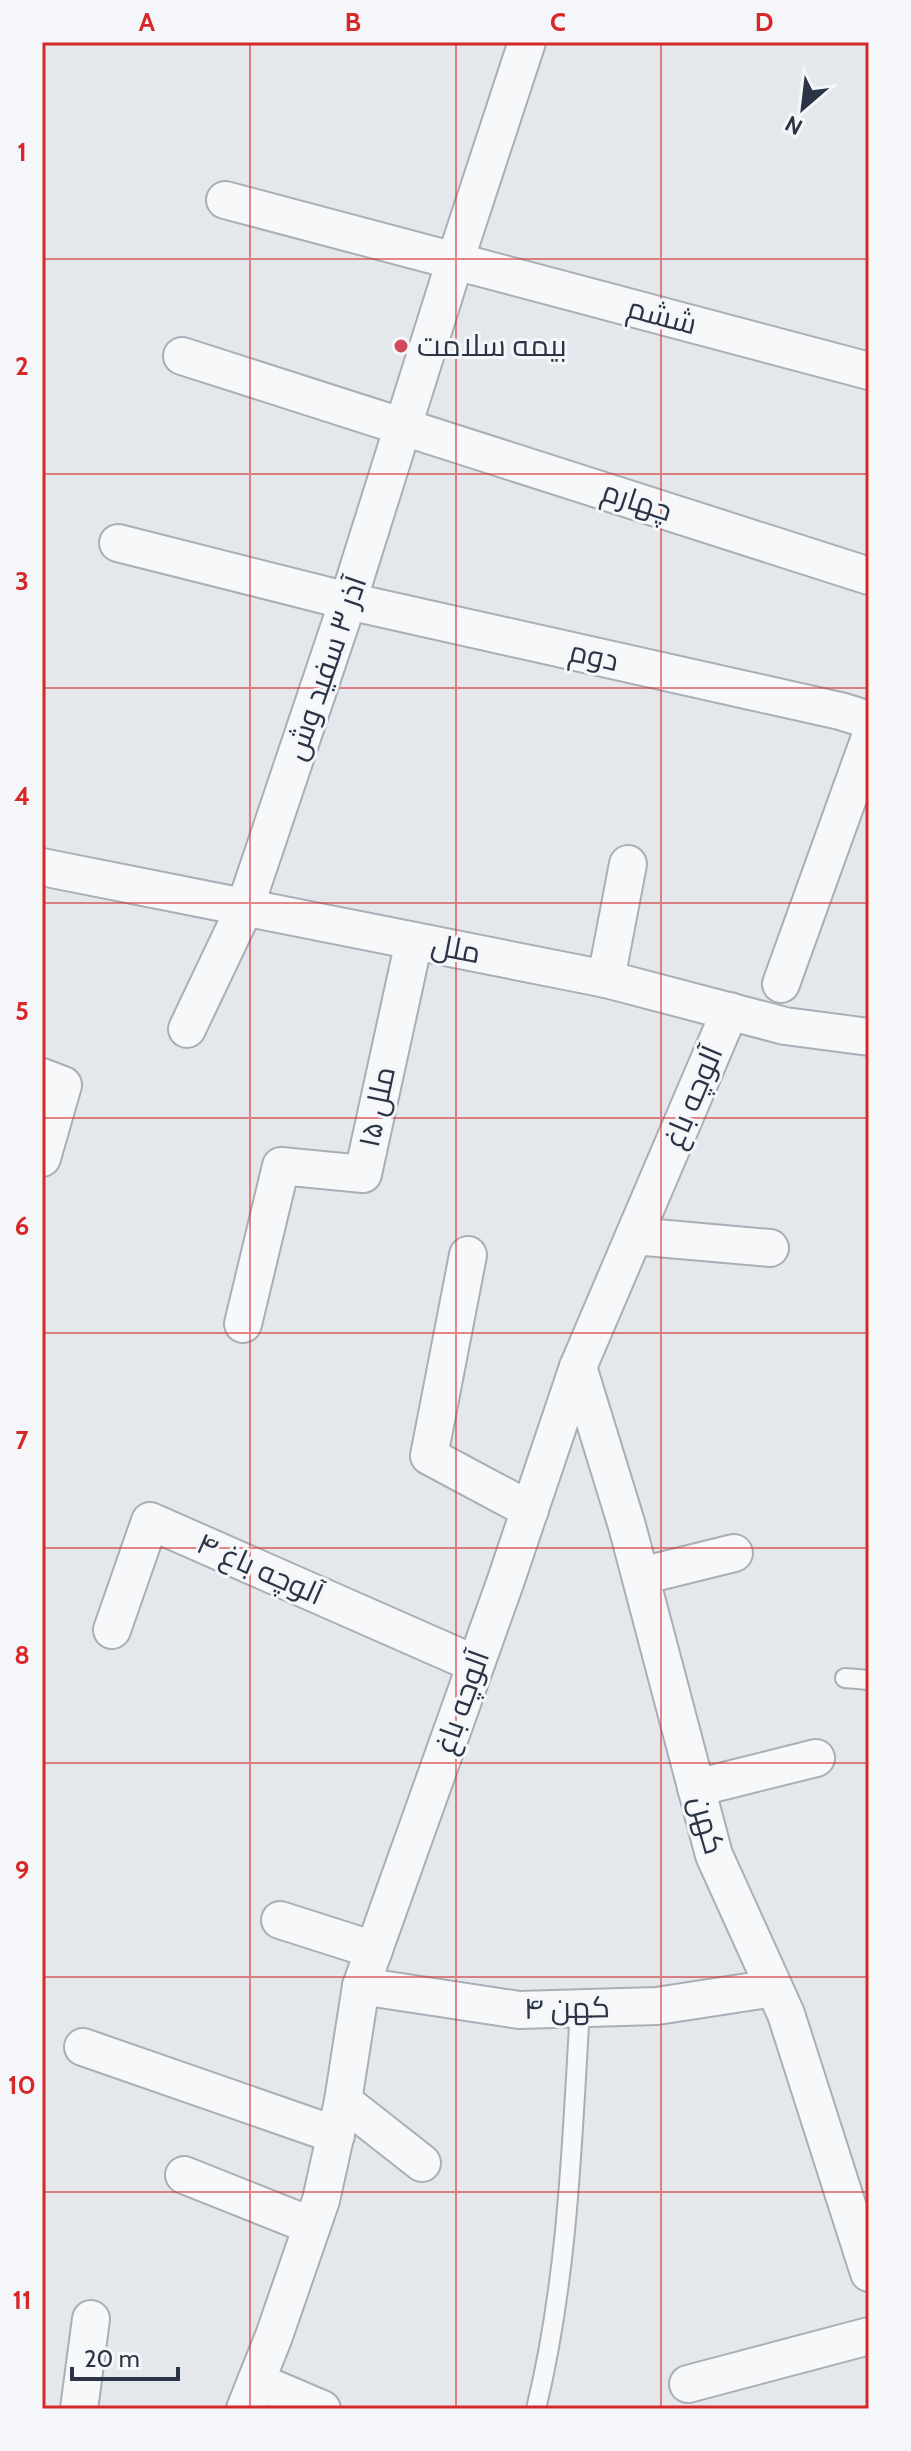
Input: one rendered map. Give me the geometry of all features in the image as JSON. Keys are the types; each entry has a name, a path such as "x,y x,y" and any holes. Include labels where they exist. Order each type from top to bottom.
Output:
{"street":[{"name":"آذر ۳ سفید وش","path":"187,1029 245,907 348,601 527,42"},
{"name":"ششم","path":"225,200 869,371"},
{"name":"چهارم","path":"182,356 869,576"},
{"name":"دوم","path":"118,543 348,601 855,718"},
{"path":"781,984 869,740"},
{"path":"606,979 628,864"},
{"name":"ملل","path":"42,867 606,979 785,1026 869,1037"},
{"name":"ملل ۱۵","path":"243,1324 281,1166 363,1174 414,941"},
{"name":"آلوچه باغ","path":"251,2395 321,2200 339,2118 361,1986 578,1367 730,1011"},
{"path":"42,1077 63,1085 42,1158"},
{"path":"634,1236 770,1248"},
{"path":"468,1255 429,1456 530,1510"},
{"name":"کهن","path":"578,1367 641,1576 714,1855 786,2014 857,2188 869,2273"},
{"name":"۴ آلوچه باغ","path":"112,1630 150,1521 475,1664"},
{"path":"641,1576 734,1553"},
{"path":"696,1788 816,1758"},
{"path":"280,1920 374,1950"},
{"name":"۴ کهن","path":"361,1986 519,2010 657,2006 774,1988"},
{"path":"83,2047 339,2118 422,2163"},
{"path":"184,2175 312,2226"},
{"path":"79,2409 91,2319"},
{"path":"688,2384 869,2336"},
{"path":"251,2395 322,2409"}],"lane":[{"path":"845,1678 869,1680"},
{"path":"536,2409 546,2368 566,2226 580,2008"}],"place":[{"name":"بیمه سلامت","path":"401,346"}]}
